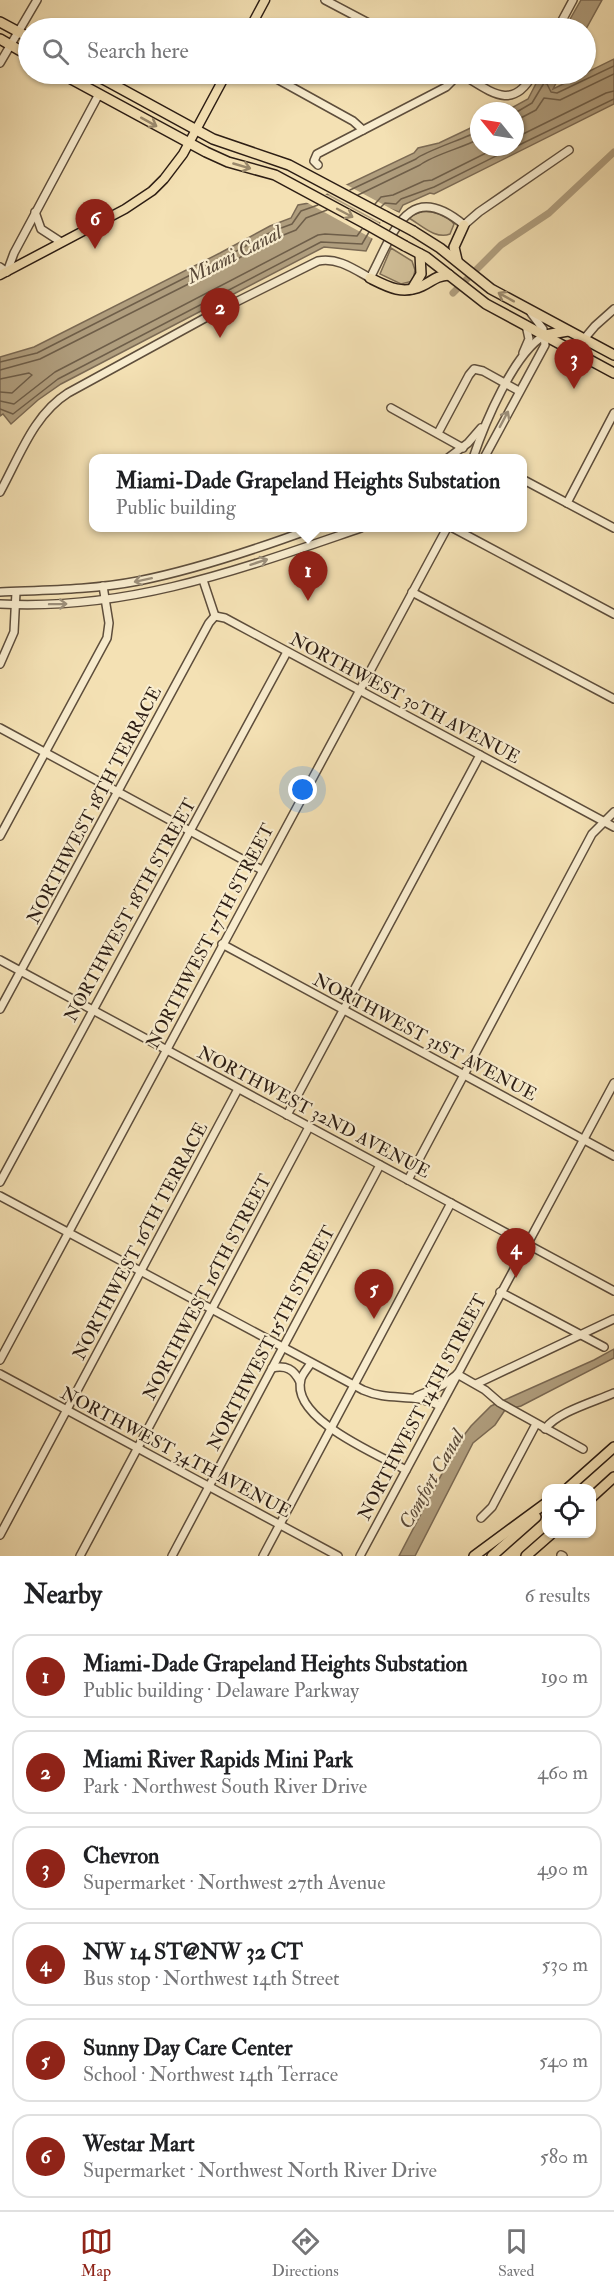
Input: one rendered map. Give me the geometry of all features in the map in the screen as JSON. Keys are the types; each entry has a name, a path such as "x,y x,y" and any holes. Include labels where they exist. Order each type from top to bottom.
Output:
{"highway":[{"path":"0,22 18,31"},
{"path":"0,39 18,49"},
{"path":"80,84 220,159 275,176 297,186 420,254 477,297 614,373"},
{"path":"112,84 220,143 282,162 413,231 434,243 486,285 614,355"},
{"path":"434,243 450,240 464,225"},
{"path":"458,263 454,247 464,225"},
{"path":"412,289 421,274 420,254"},
{"path":"370,278 396,290 412,289 438,276 449,275"},
{"path":"545,335 568,331"},
{"path":"572,1484 614,1447"},
{"path":"596,1493 614,1477"},
{"path":"474,1556 542,1506"},
{"path":"492,1556 542,1511"},
{"path":"525,1556 545,1538"}],"main road":[{"path":"255,18 265,0"},
{"path":"2,271 145,197 170,172 189,143 221,84"}],"street":[{"path":"27,18 37,0"},
{"path":"325,0 359,18"},
{"path":"563,18 572,0"},
{"path":"0,63 18,33"},
{"path":"286,84 353,120 363,130"},
{"path":"318,165 314,161 315,155 449,84"},
{"path":"478,84 495,93 509,96 523,89 527,84"},
{"path":"2,271 99,94"},
{"path":"0,492 38,422 48,408 71,390 318,261 327,259 337,261 370,278 402,219 410,211 422,206 436,208 448,213 464,225 479,212 569,150"},
{"path":"35,212 41,229 61,242"},
{"path":"486,454 545,345 545,335 537,319 526,308"},
{"path":"584,339 614,309"},
{"path":"475,454 486,422 522,358 529,339 526,325"},
{"path":"522,358 545,335"},
{"path":"438,433 474,369 483,370 519,391"},
{"path":"391,408 463,448"},
{"path":"567,503 614,413"},
{"path":"455,454 486,422"},
{"path":"527,482 614,528"},
{"path":"0,592 57,591 137,581 209,563 302,532"},
{"path":"0,604 106,601 203,580 349,532"},
{"name":"NORTHWEST 17TH STREET","path":"0,1360 445,532"},
{"path":"460,532 614,614"},
{"path":"203,580 215,616"},
{"path":"0,837 107,638 110,628 103,586"},
{"path":"0,664 13,639 16,591"},
{"path":"412,592 614,699"},
{"name":"NORTHWEST 30TH AVENUE","path":"215,616 225,618 614,827"},
{"name":"NORTHWEST 18TH TERRACE","path":"0,1009 209,623 215,616"},
{"name":"NORTHWEST 18TH STREET","path":"0,1182 287,652"},
{"path":"0,728 262,870"},
{"path":"287,1115 480,755"},
{"path":"408,1180 592,834 614,812"},
{"name":"NORTHWEST 31ST AVENUE","path":"222,944 614,1156"},
{"name":"NORTHWEST 32ND AVENUE","path":"0,960 614,1291"},
{"name":"NORTHWEST 14TH STREET","path":"360,1556 614,1083"},
{"name":"NORTHWEST 16TH TERRACE","path":"0,1534 238,1089"},
{"name":"NORTHWEST 16TH STREET","path":"80,1556 309,1127"},
{"name":"NORTHWEST 15TH STREET","path":"172,1556 380,1165"},
{"path":"0,1196 354,1386 383,1397 415,1397 440,1406"},
{"path":"263,1556 451,1203"},
{"path":"500,1292 604,1347"},
{"path":"476,1384 614,1319"},
{"path":"300,1382 311,1363"},
{"path":"272,1368 290,1369 300,1382 309,1408 331,1429 406,1470"},
{"name":"NORTHWEST 34TH AVENUE","path":"0,1374 338,1556"},
{"path":"415,1397 430,1392 457,1374 476,1384 510,1409 583,1449"},
{"path":"545,1429 560,1415 614,1393"},
{"path":"480,1518 492,1507 536,1424"}],"shaded area":[{"path":"423,211 440,214 451,221 454,224 450,234 439,235 409,218"},
{"path":"391,248 412,261 415,270 413,281 401,284 380,274"}],"water":[{"path":"581,0 602,0 592,18 571,18"},
{"path":"614,59 614,104 524,149 522,102 528,99 536,84 556,84 553,89 563,84 596,84 596,68"},
{"name":"Miami Canal","path":"470,128 470,156 510,156 434,194 430,193 403,205 399,212 387,208 366,251 324,247 61,384 38,400 11,424 3,414 0,416 0,357 34,347 270,226 291,218 298,205 309,203 414,153 418,148 439,143"},
{"path":"614,1349 614,1358 521,1406 505,1410 495,1425 473,1443 415,1556 399,1556 458,1443 491,1406"}],"pier":[{"path":"343,183 401,214 389,212 383,224 325,192"},
{"path":"323,193 382,225 375,240 304,201"}],"waterway":[{"path":"453,293 501,245 549,213 614,152"}],"place":[{"name":"Westar Mart","path":"95,249"},
{"name":"Miami River Rapids Mini Park","path":"220,338"},
{"name":"Chevron","path":"574,389"},
{"name":"Miami-Dade Grapeland Heights Substation","path":"308,601"},
{"name":"NW 14 ST@NW 32 CT","path":"516,1278"},
{"name":"Sunny Day Care Center","path":"374,1319"}],"water label":[{"name":"Comfort Canal","path":"431,1479"}]}
